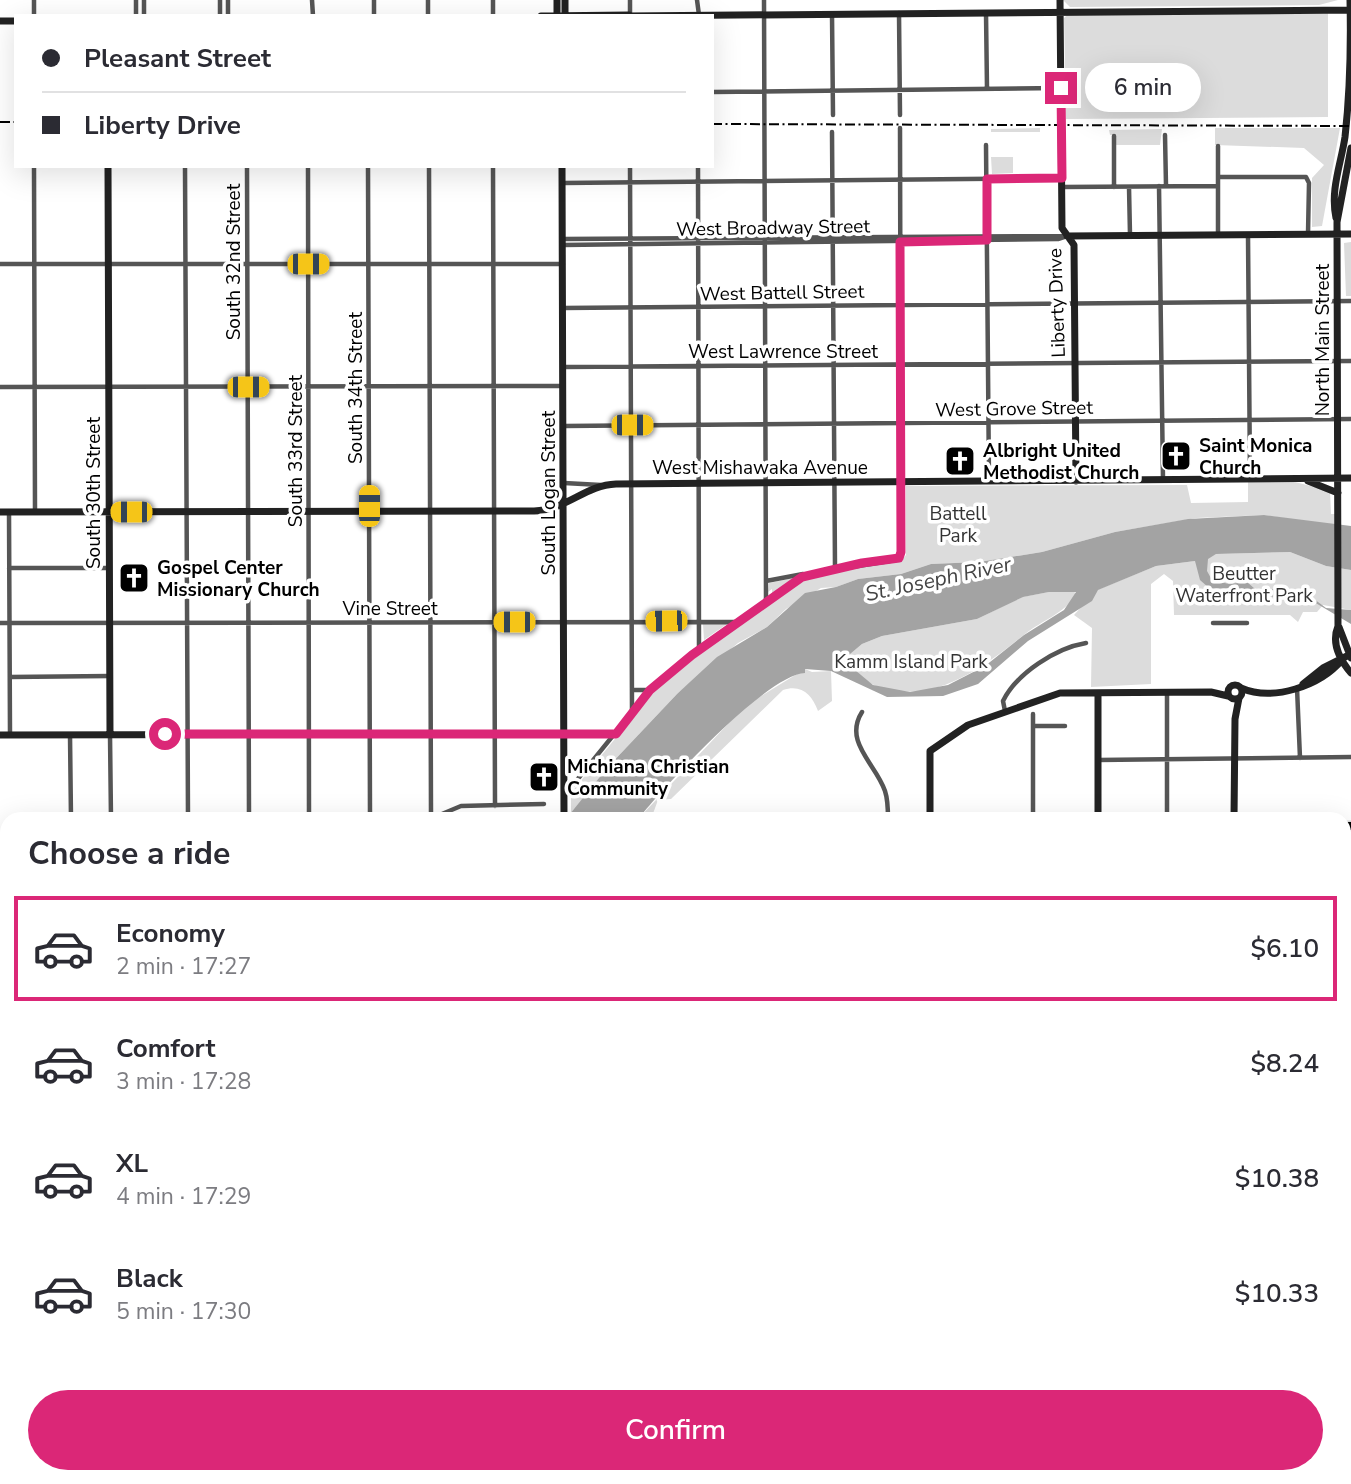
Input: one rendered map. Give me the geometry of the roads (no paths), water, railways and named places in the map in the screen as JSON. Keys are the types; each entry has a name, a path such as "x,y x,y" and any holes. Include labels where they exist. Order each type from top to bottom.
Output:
{"street":[{"path":"764,0 766,602"},
{"name":"Liberty Drive","path":"1060,0 1062,228 1073,245 1076,481"},
{"name":"North Main Street","path":"1350,0 1350,61 1345,132 1334,194 1337,222 1339,512 1338,624 1335,637 1347,658 1351,673"},
{"path":"714,15 1351,9"},
{"path":"986,12 987,89"},
{"path":"832,13 832,115"},
{"path":"900,13 900,116"},
{"name":"North Main Street","path":"1350,61 1351,74"},
{"path":"714,92 1061,88"},
{"path":"766,581 896,559 901,555 900,128"},
{"path":"832,132 835,568"},
{"path":"1166,135 1166,186"},
{"path":"1114,136 1114,187"},
{"path":"986,145 989,481"},
{"path":"1217,146 1218,235"},
{"name":"North Main Street","path":"1337,222 1351,148"},
{"path":"34,168 35,512"},
{"name":"South 30th Street","path":"108,168 111,812"},
{"path":"185,168 187,812"},
{"name":"South 32nd Street","path":"247,168 249,812"},
{"name":"South 33rd Street","path":"308,168 309,812"},
{"name":"South 34th Street","path":"368,168 370,812"},
{"path":"429,168 430,812"},
{"path":"494,168 495,806"},
{"name":"South Logan Street","path":"562,168 564,812"},
{"path":"630,168 632,714"},
{"path":"698,168 699,649"},
{"path":"1218,177 1306,177 1309,183 1308,235"},
{"path":"563,183 1062,178"},
{"path":"1159,186 1163,479"},
{"path":"1062,187 1217,186"},
{"path":"1129,187 1130,236"},
{"name":"West Broadway Street","path":"563,242 1351,234"},
{"path":"1248,235 1250,479"},
{"path":"0,264 563,264"},
{"name":"West Battell Street","path":"564,308 1351,301"},
{"name":"West Lawrence Street","path":"564,367 1351,361"},
{"path":"0,387 564,386"},
{"name":"West Grove Street","path":"564,426 1351,419"},
{"name":"West Mishawaka Avenue","path":"564,483 602,485 1351,478"},
{"path":"1301,479 1338,493"},
{"name":"West Mishawaka Avenue","path":"564,506 602,485"},
{"path":"10,735 9,568 4,512 542,511 564,506"},
{"path":"9,568 109,568"},
{"path":"564,796 650,690 699,649 808,574"},
{"name":"Vine Street","path":"0,623 737,622"},
{"path":"1213,623 1247,623"},
{"path":"1006,712 1003,701 1014,684 1060,649 1086,643"},
{"path":"930,812 930,751 961,728 1060,693 1211,692 1240,698 1314,681 1347,658"},
{"path":"10,677 110,676"},
{"path":"1229,694 1236,685 1258,692"},
{"path":"1300,686 1300,758"},
{"path":"1234,812 1235,719 1241,688"},
{"path":"632,690 650,690"},
{"path":"1167,693 1167,812"},
{"path":"1098,694 1098,812"},
{"path":"1229,694 1235,719"},
{"path":"862,712 857,722 857,739 885,792 887,812"},
{"path":"1033,714 1033,812"},
{"path":"1033,726 1065,726"},
{"path":"0,735 616,734"},
{"path":"70,735 71,812"},
{"path":"1098,760 1351,758"},
{"path":"446,812 458,807 544,804"}],"water":[{"name":"St. Joseph River","path":"1264,515 1351,526 1351,570 1326,566 1290,552 1216,554 1208,559 1207,571 1212,580 1229,584 1247,582 1255,589 1282,589 1290,596 1310,596 1326,608 1351,610 1351,624 1314,602 1290,605 1282,597 1255,596 1247,589 1209,588 1200,580 1195,561 1156,566 1098,590 1092,601 1028,641 978,684 943,696 887,697 831,671 805,669 805,673 766,692 742,712 692,759 644,812 572,812 607,768 677,694 717,657 767,627 805,593 836,587 858,579 901,574 931,564 979,562 1042,552 1115,532 1188,519","holes":["1049,592 1076,592 1064,610 1024,635 985,666 948,685 910,692 873,685 843,660 862,644 882,636 977,619 1023,597"]}],"railway":[{"path":"0,122 14,122"},
{"path":"714,124 1351,126"}],"place":[{"name":"Saint Monica Church","path":"1176,456"},
{"name":"Albright United Methodist Church","path":"960,461"},
{"name":"Gospel Center Missionary Church","path":"134,578"},
{"name":"Michiana Christian Community","path":"544,777"}],"park label":[{"name":"Battell Park","path":"958,524"},
{"name":"Beutter Waterfront Park","path":"1244,584"},
{"name":"Kamm Island Park","path":"911,661"}]}
